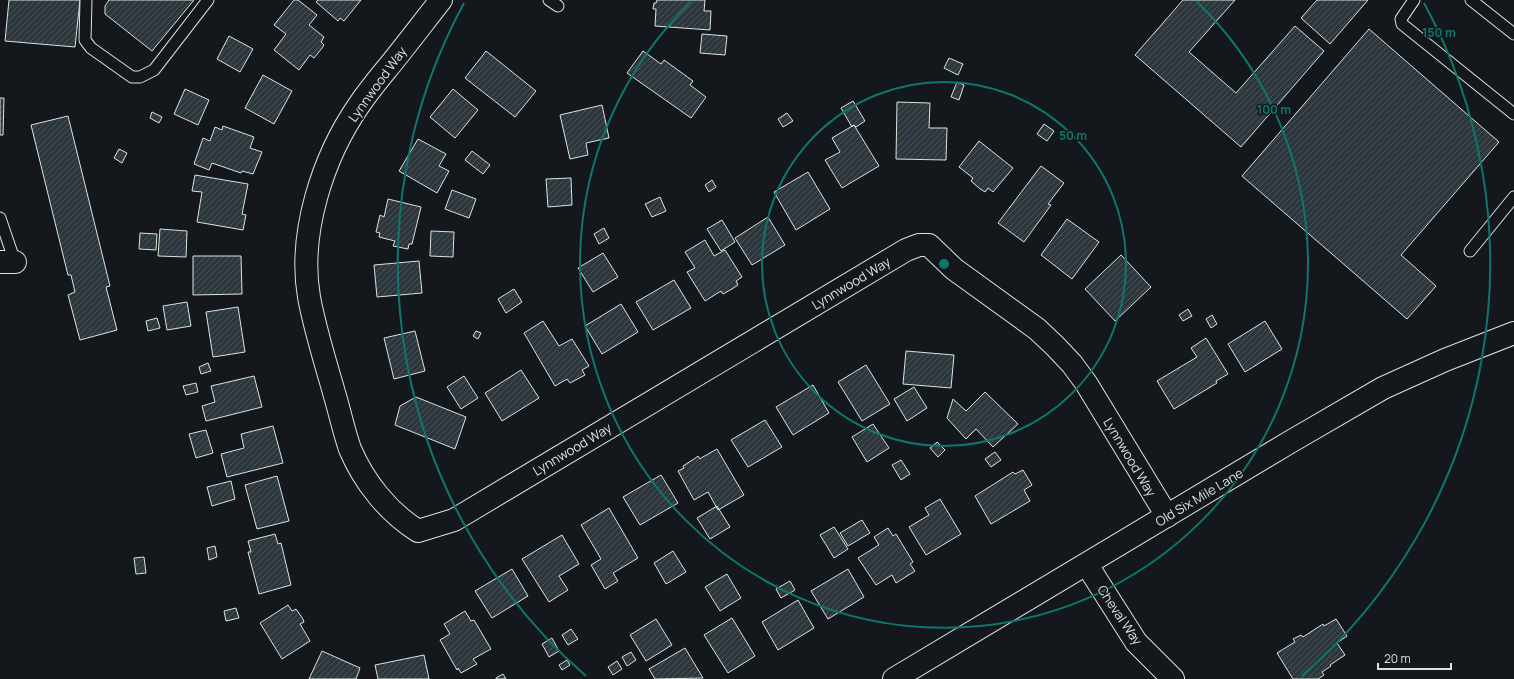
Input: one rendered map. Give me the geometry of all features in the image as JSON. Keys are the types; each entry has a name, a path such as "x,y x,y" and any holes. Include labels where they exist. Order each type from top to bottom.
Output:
{"street":[{"name":"Lynnwood Way","path":"441,0 358,105 329,161 318,190 309,236 307,269 309,296 326,364 350,448 368,483 402,521 418,531 454,520 906,250 919,245 929,246 954,269 1037,329 1072,364 1086,383 1167,516"},
{"name":"Old Six Mile Lane","path":"894,679 1299,436 1383,388 1445,360 1514,333"},
{"name":"Cheval Way","path":"1087,564 1136,642 1173,679"}],"lane":[{"path":"86,0 85,40 91,48 132,77 140,77 154,70 208,0"},
{"path":"1414,0 1401,19 1402,24 1514,114"},
{"path":"1471,0 1514,34"},
{"path":"1470,251 1514,197"},
{"path":"0,218 8,262"}],"building":[{"path":"9,0 80,0 75,47 5,41"},
{"path":"109,0 194,0 152,51 105,14 105,6"},
{"path":"294,0 298,0 317,15 309,25 324,37 321,42 324,45 322,48 314,58 310,55 299,70 274,50 286,34 274,25"},
{"path":"318,0 361,0 344,21 340,18 338,21 316,2"},
{"path":"657,0 705,0 704,11 711,11 710,30 655,26 656,9 653,9 654,3 656,3"},
{"path":"1183,0 1235,0 1189,52 1236,93 1295,26 1324,51 1241,147 1135,55"},
{"path":"1317,0 1368,0 1330,44 1301,18"},
{"path":"1369,29 1499,142 1401,255 1436,286 1407,319 1242,176"},
{"path":"702,34 727,36 725,55 700,53"},
{"path":"229,36 253,49 240,72 217,59"},
{"path":"486,51 536,91 515,117 465,78"},
{"path":"643,51 661,64 664,60 693,81 690,85 706,97 691,118 627,73"},
{"path":"949,58 963,64 958,75 944,68"},
{"path":"263,75 292,91 274,124 245,108"},
{"path":"957,82 964,85 959,100 951,97"},
{"path":"185,89 209,100 198,125 174,114"},
{"path":"453,89 478,110 455,138 430,117"},
{"path":"0,98 4,98 3,135 0,135"},
{"path":"853,101 865,121 856,127 854,125 852,127 841,108"},
{"path":"897,102 930,103 929,128 947,128 946,160 896,159"},
{"path":"602,105 609,138 586,143 588,155 570,159 560,115"},
{"path":"152,112 162,117 159,123 150,118"},
{"path":"787,113 793,121 783,127 778,119"},
{"path":"68,116 110,286 106,287 117,330 80,340 68,295 75,292 71,275 68,275 31,125"},
{"path":"1044,124 1054,131 1047,141 1037,134"},
{"path":"854,125 879,166 842,188 825,160 840,152 832,138"},
{"path":"223,126 254,137 250,148 262,152 253,174 242,171 241,173 212,163 209,170 194,164 203,138 210,141 215,127 222,130"},
{"path":"418,139 446,154 439,166 449,171 437,193 399,171"},
{"path":"979,141 1013,168 993,192 988,188 985,192 979,188 971,181 973,178 959,167"},
{"path":"119,149 127,153 122,163 114,158"},
{"path":"472,151 490,165 483,174 465,160"},
{"path":"1041,166 1064,183 1048,204 1051,205 1024,242 998,223"},
{"path":"808,172 830,209 796,230 774,192"},
{"path":"195,175 248,184 242,214 246,215 243,230 197,222 202,192 192,191"},
{"path":"571,178 572,205 548,207 546,179"},
{"path":"712,180 716,187 709,192 705,185"},
{"path":"452,190 476,199 469,218 445,209"},
{"path":"660,197 666,211 652,217 645,204"},
{"path":"388,199 421,207 412,244 409,244 408,249 393,246 395,241 379,237 380,233 376,232 380,215 384,217"},
{"path":"768,217 785,245 752,265 735,238"},
{"path":"1067,219 1099,242 1072,279 1041,255"},
{"path":"722,220 735,242 721,251 707,229"},
{"path":"604,228 609,238 599,244 594,234"},
{"path":"160,229 187,231 186,257 158,256"},
{"path":"431,231 454,232 453,257 430,256"},
{"path":"140,233 157,234 156,250 139,249"},
{"path":"705,240 714,256 725,250 742,277 736,281 738,285 732,289 723,294 721,291 705,301 687,272 695,268 685,252"},
{"path":"603,253 618,277 593,292 578,268"},
{"path":"1121,255 1151,287 1115,321 1085,289"},
{"path":"193,256 241,256 242,294 193,295"},
{"path":"419,261 422,293 377,297 374,265"},
{"path":"674,280 691,308 653,330 636,302"},
{"path":"514,289 522,302 506,313 498,299"},
{"path":"187,302 191,326 167,330 163,306"},
{"path":"621,304 638,332 602,354 585,326"},
{"path":"238,307 245,352 213,357 206,312"},
{"path":"1188,309 1192,316 1183,321 1179,315"},
{"path":"1212,315 1217,324 1211,328 1206,319"},
{"path":"157,318 160,328 148,331 146,321"},
{"path":"543,321 559,346 572,339 589,366 582,370 585,375 570,383 567,379 555,386 524,333"},
{"path":"1265,321 1282,349 1245,372 1228,344"},
{"path":"415,331 425,371 394,379 384,338"},
{"path":"476,331 481,333 478,339 473,336"},
{"path":"1206,338 1228,374 1216,381 1217,383 1174,409 1157,381 1197,357 1191,348"},
{"path":"906,351 954,355 951,388 903,384"},
{"path":"208,363 211,371 201,374 199,367"},
{"path":"866,365 890,404 862,421 838,382"},
{"path":"521,370 539,398 502,421 485,393"},
{"path":"254,376 262,407 206,421 202,406 215,402 211,386"},
{"path":"464,376 478,398 461,409 447,387"},
{"path":"196,383 198,392 186,395 183,386"},
{"path":"813,385 829,413 793,435 776,407"},
{"path":"914,387 927,408 907,421 894,399"},
{"path":"985,392 1018,424 993,447 976,429 966,439 947,418 953,399 966,411"},
{"path":"416,397 466,417 455,449 395,425 400,406"},
{"path":"765,420 782,447 748,467 731,440"},
{"path":"873,424 889,448 867,462 852,437"},
{"path":"273,426 283,463 227,477 221,454 244,448 241,434"},
{"path":"206,430 213,453 196,458 189,434"},
{"path":"937,442 945,450 938,457 930,448"},
{"path":"717,449 744,495 718,510 708,492 694,500 678,471 698,456 700,459"},
{"path":"995,452 1001,460 991,467 985,459"},
{"path":"901,460 910,474 901,480 892,465"},
{"path":"1023,470 1032,485 1024,490 1030,501 991,524 975,496 1013,472 1015,474"},
{"path":"661,475 678,503 640,525 623,497"},
{"path":"277,476 289,521 257,529 245,485"},
{"path":"231,481 235,499 212,506 207,487"},
{"path":"940,499 961,534 926,555 909,527 929,515 925,508"},
{"path":"717,506 730,527 710,539 697,518"},
{"path":"609,508 638,558 613,573 618,581 605,589 591,565 601,559 581,525"},
{"path":"862,520 870,533 848,546 840,533"},
{"path":"834,527 848,549 834,558 820,535"},
{"path":"888,528 893,536 896,534 913,562 910,564 915,571 896,583 892,575 876,585 858,558 879,545 874,537"},
{"path":"275,534 278,544 281,543 291,585 259,594 248,552 251,552 248,541"},
{"path":"562,535 579,564 559,576 568,590 549,602 522,559"},
{"path":"215,546 217,557 209,560 207,548"},
{"path":"673,551 686,572 666,584 654,563"},
{"path":"144,557 146,573 136,574 134,558"},
{"path":"512,569 528,596 492,618 475,591"},
{"path":"848,569 864,597 828,619 811,591"},
{"path":"727,574 741,598 720,611 705,587"},
{"path":"790,581 795,590 781,598 776,589"},
{"path":"798,600 814,628 778,650 762,622"},
{"path":"288,605 292,611 296,609 303,619 304,622 300,624 310,641 282,659 260,623"},
{"path":"236,608 239,618 226,621 224,611"},
{"path":"465,611 471,621 474,620 491,649 473,659 477,664 461,673 458,668 457,670 440,640 450,634 444,624"},
{"path":"732,618 755,656 728,673 704,635"},
{"path":"656,619 672,645 646,661 630,635"},
{"path":"1336,619 1347,636 1337,643 1345,655 1322,672 1324,675 1318,679 1293,679 1277,653 1295,642 1293,639 1301,635 1303,637 1323,624 1324,626"},
{"path":"571,629 578,639 568,645 562,635"},
{"path":"552,638 559,651 549,657 542,644"},
{"path":"685,648 703,678 655,679 649,669"},
{"path":"322,651 360,668 356,679 309,679"},
{"path":"631,652 636,660 627,666 622,657"},
{"path":"424,655 429,679 378,679 375,665"},
{"path":"567,660 570,665 562,670 559,665"},
{"path":"617,661 622,669 613,675 608,667"},
{"path":"503,674 506,679 496,679 496,678"}]}
